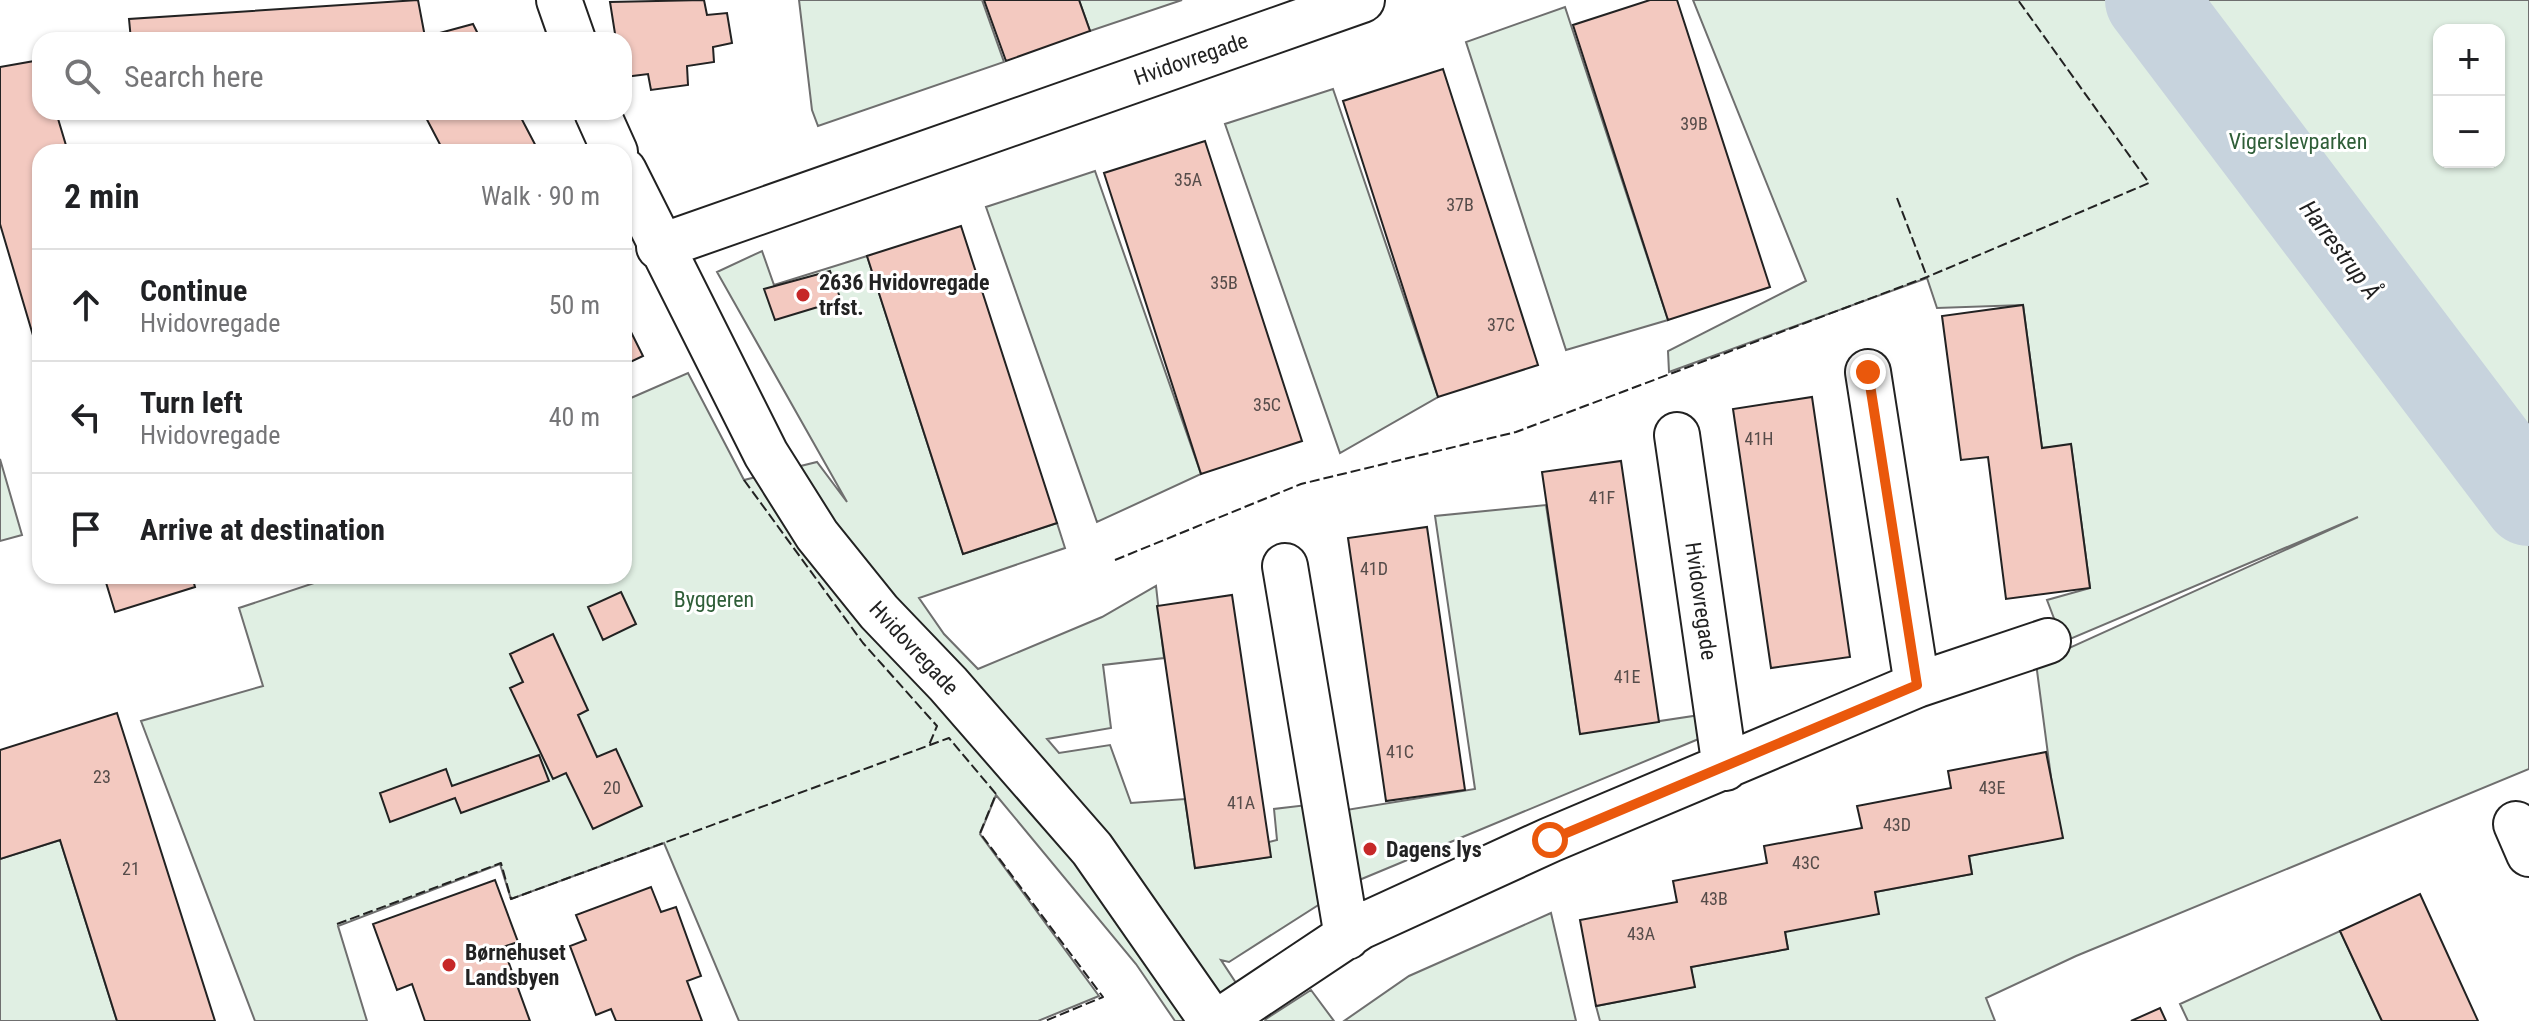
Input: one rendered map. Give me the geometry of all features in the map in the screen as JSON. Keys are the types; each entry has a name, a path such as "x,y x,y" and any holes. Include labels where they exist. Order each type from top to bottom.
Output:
{"street":[{"path":"559,0 570,32"},
{"name":"Hvidovregade","path":"659,247 1362,0"},
{"path":"601,120 611,144"},
{"name":"Hvidovregade","path":"632,188 766,454 817,535 879,612 948,684 1092,849 1212,1021"},
{"path":"1868,372 1917,685"},
{"name":"Hvidovregade","path":"1677,435 1725,768"},
{"path":"1285,566 1347,937"},
{"path":"1219,1021 1360,927 1550,840 1917,685 2048,641"}],"green space":[{"path":"799,0 982,0 1004,62 818,126 812,110"},
{"path":"1079,0 1182,0 1090,31"},
{"name":"Vigerslevparken","path":"1693,0 2529,0 2529,769 2076,956 1986,998 1995,1021 1600,1021 1596,1006 1694,987 1691,967 1788,949 1785,932 1875,892 1972,874 1969,856 2059,838 2036,663 2358,517 2063,642 2047,600 2090,588 2071,445 2042,448 2023,305 1937,308 1927,278 1669,372 1668,351 1806,281"},
{"path":"1565,7 1668,320 1566,350 1466,42"},
{"path":"1333,89 1438,397 1340,453 1225,124"},
{"path":"1095,171 1201,474 1097,522 986,207"},
{"name":"Byggeren","path":"762,251 774,285 867,256 963,554 1057,523 1065,548 919,598 944,634 978,669 1102,617 1156,586 1164,658 1103,665 1111,728 1047,739 1059,753 1110,745 1131,803 1185,799 1195,868 1270,857 1269,842 1277,840 1274,809 1307,805 1323,902 1229,962 1221,960 1261,1021 1175,1021 1136,964 996,795 980,834 1099,996 1038,1021 739,1021 664,843 511,899 500,864 338,926 367,1021 255,1021 141,721 263,686 239,608 311,584 632,584 632,398 688,373 744,480 817,462 847,502 717,272"},
{"path":"0,459 22,535 0,541"},
{"path":"1546,505 1580,733 1700,715 1701,738 1352,883 1340,811 1475,789 1435,516"},
{"path":"60,840 117,1021 0,1021 0,859"},
{"path":"1551,913 1576,1021 1344,1021 1409,976"},
{"path":"2340,931 2382,1021 2188,1021 2180,1004"},
{"path":"1311,990 1334,1021 1265,1021 1266,1019"}],"building":[{"path":"418,0 424,32 130,32 129,19"},
{"path":"704,0 707,15 727,13 732,43 713,47 714,62 687,66 688,85 651,90 648,74 632,76 632,32 615,32 610,2"},
{"path":"984,0 1079,0 1090,31 1006,61"},
{"path":"1650,0 1677,0 1770,287 1668,320 1573,25"},
{"path":"473,24 477,32 443,32"},
{"path":"32,61 32,120 58,120 66,144 32,144 32,332 0,224 0,67"},
{"path":"1443,69 1538,365 1438,397 1343,101"},
{"path":"427,120 522,120 535,144 440,144"},
{"path":"1205,141 1302,441 1201,474 1104,173"},
{"path":"961,226 1057,523 963,554 867,256"},
{"name":"2636 Hvidovregade trfst.","path":"830,271 841,300 775,320 764,289"},
{"path":"2023,305 2042,448 2071,444 2090,588 2006,599 1988,457 1961,460 1942,316"},
{"path":"632,334 643,356 632,361"},
{"path":"1812,397 1850,657 1771,668 1733,409"},
{"path":"1621,461 1659,722 1580,734 1542,472"},
{"path":"1427,527 1465,790 1386,801 1348,538"},
{"path":"106,584 194,584 195,587 115,612"},
{"path":"621,592 636,624 603,640 588,607"},
{"path":"1232,595 1271,857 1195,868 1157,606"},
{"path":"553,634 588,710 578,715 597,757 616,749 642,806 593,829 566,773 553,779 510,688 523,682 510,654"},
{"path":"117,713 215,1021 117,1021 60,840 0,859 0,750"},
{"path":"2046,752 2063,838 1969,856 1972,874 1875,892 1879,914 1785,932 1788,949 1691,967 1695,987 1596,1006 1580,920 1677,902 1673,881 1767,863 1764,846 1862,828 1857,806 1951,788 1948,771"},
{"path":"539,755 549,781 461,813 455,798 390,822 380,793 446,769 452,786"},
{"name":"Børnehuset Landsbyen","path":"495,880 518,942 503,947 530,1021 425,1021 412,984 397,990 373,924"},
{"name":"Børnehuset Landsbyen","path":"651,887 661,912 676,907 701,976 687,981 702,1021 616,1021 611,1009 596,1015 570,946 586,940 576,915"},
{"path":"2420,894 2478,1021 2382,1021 2340,931"},
{"path":"2160,1008 2166,1021 2131,1021"}],"waterway":[{"name":"Harrestrup Å","path":"2151,0 2529,500"}],"fence":[{"path":"1115,560 1301,484 1516,432 1927,277 2149,183 2018,0"},
{"path":"1897,198 1927,277"},
{"path":"744,480 863,643 937,726 929,745"},
{"path":"337,924 501,863 511,899 949,738 996,794 980,833 1103,997 1045,1021"}],"place":[{"name":"2636 Hvidovregade trfst.","path":"803,295"},
{"name":"Dagens lys","path":"1370,849"},
{"name":"Børnehuset Landsbyen","path":"449,965"}],"route":[{"path":"1550,840 1917,685 1868,372"}]}
